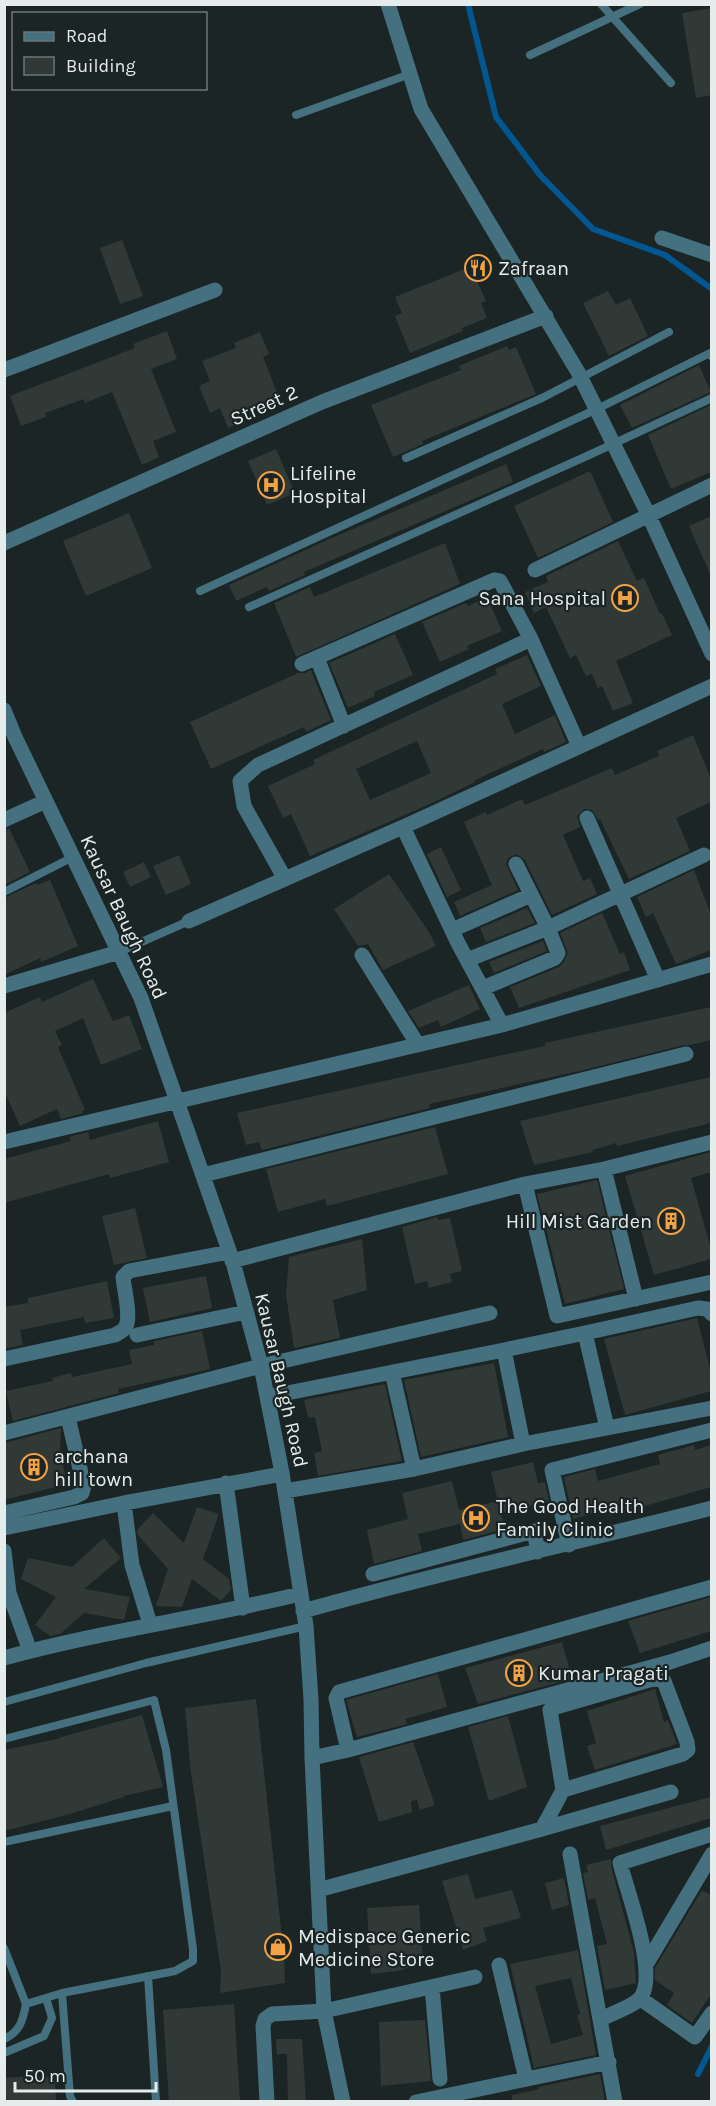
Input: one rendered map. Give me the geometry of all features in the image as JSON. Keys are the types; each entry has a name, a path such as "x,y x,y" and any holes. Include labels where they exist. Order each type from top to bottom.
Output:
{"street":[{"path":"388,4 421,110 581,378 648,514 711,654"},
{"path":"662,238 711,255"},
{"path":"4,370 215,290"},
{"name":"Street 2","path":"4,543 322,402 546,316"},
{"path":"535,570 711,485"},
{"path":"302,664 494,580 500,581 531,639 579,746"},
{"path":"285,879 244,806 240,781 258,765 531,639"},
{"path":"317,658 344,726"},
{"path":"189,921 403,827 711,686"},
{"name":"Kausar Baugh Road","path":"5,712 141,998 231,1256 261,1366 285,1491 304,1618 311,1699 324,2011 343,2102"},
{"path":"4,820 46,801"},
{"path":"587,818 658,980"},
{"path":"403,827 452,930 502,1025"},
{"path":"467,960 548,927 704,855"},
{"path":"483,988 555,958 558,953 548,927 516,864"},
{"path":"452,930 531,895"},
{"path":"4,986 119,952"},
{"path":"362,955 418,1045"},
{"path":"4,1142 502,1025 711,964"},
{"path":"203,1175 686,1054"},
{"path":"4,1359 115,1335 124,1329 128,1323 128,1316 123,1277 129,1271 231,1256 525,1184 604,1169 711,1142"},
{"path":"604,1169 636,1299"},
{"path":"525,1184 557,1316 711,1282"},
{"path":"267,1397 504,1350 698,1308 706,1309 711,1314"},
{"path":"137,1335 246,1312"},
{"path":"4,1432 261,1366 490,1313"},
{"path":"585,1333 607,1428"},
{"path":"504,1350 523,1444"},
{"path":"392,1372 414,1469"},
{"path":"285,1491 414,1469 523,1444 711,1407"},
{"path":"4,1513 74,1497 82,1493 84,1486 68,1417"},
{"path":"569,1545 552,1470 711,1430"},
{"path":"4,1528 226,1483 282,1474"},
{"path":"226,1483 243,1608"},
{"path":"124,1503 132,1565 150,1624"},
{"path":"304,1618 448,1573 569,1545 711,1508"},
{"path":"373,1574 534,1531 538,1552"},
{"path":"4,1551 9,1593 30,1651"},
{"path":"444,1555 448,1573"},
{"path":"348,1750 336,1698 339,1692 711,1587"},
{"path":"4,1658 150,1624 243,1608 300,1594"},
{"path":"312,1758 659,1665 711,1647"},
{"path":"543,1829 563,1790 550,1710 657,1678 664,1681 688,1750 683,1755 563,1790"},
{"path":"318,1890 671,1792"},
{"path":"601,2019 640,1999 646,1988 647,1963 620,1863 711,1834"},
{"path":"570,1854 615,2102"},
{"path":"647,1963 711,1854"},
{"path":"499,1965 526,2079"},
{"path":"267,2102 263,2026 265,2019 272,2014 324,2011 475,1977"},
{"path":"432,1987 440,2079"},
{"path":"640,1999 696,2037 711,2013"},
{"path":"416,2102 609,2062"}],"lane":[{"path":"602,4 671,83"},
{"path":"530,55 640,4"},
{"path":"296,115 410,74"},
{"path":"406,458 542,398 669,332"},
{"path":"200,591 597,409 710,353 711,357"},
{"path":"249,607 614,444 711,398"},
{"path":"4,892 73,857"},
{"path":"119,952 189,921"},
{"path":"4,1702 304,1618"},
{"path":"4,1739 154,1700 166,1750 193,1961 175,1971 62,1993 26,2004"},
{"path":"4,1842 173,1806"},
{"path":"4,1948 26,2004 23,2024 4,2039"},
{"path":"148,1976 156,2102"},
{"path":"62,1993 72,2102"},
{"path":"4,2053 44,2036 52,2018 46,1998"}],"building":[{"path":"711,8 711,95 696,98 682,13"},
{"path":"122,240 143,296 120,304 100,248"},
{"path":"475,265 481,279 477,281 486,301 481,303 487,318 462,328 463,331 410,353 395,316 402,313 395,297"},
{"path":"608,291 616,305 630,298 648,336 609,356 583,303"},
{"path":"167,331 177,359 151,369 176,432 153,441 159,457 142,465 112,392 85,403 84,399 45,413 46,417 21,426 10,396 135,348 133,344"},
{"path":"260,332 269,354 263,357 280,400 246,413 248,420 228,428 220,408 210,413 199,386 210,381 202,361 236,348 234,343"},
{"path":"507,346 509,350 516,347 536,394 422,441 423,444 393,457 371,405 461,370 459,366"},
{"path":"699,365 711,392 632,428 620,405"},
{"path":"711,405 711,472 671,489 648,435"},
{"path":"276,449 295,493 267,505 248,461"},
{"path":"506,464 513,482 304,572 305,575 269,591 267,587 236,601 229,585 327,540"},
{"path":"590,471 613,522 538,558 514,506"},
{"path":"129,513 152,568 86,596 63,541"},
{"path":"711,516 711,576 689,526"},
{"path":"618,541 637,581 644,578 672,635 616,661 633,703 613,711 602,686 598,688 592,674 586,676 576,655 570,658 546,607 534,613 525,592 548,582 546,576"},
{"path":"445,543 460,584 296,657 274,603 310,587 314,597"},
{"path":"487,597 502,631 467,646 469,649 440,662 422,622 466,603 468,606"},
{"path":"395,634 413,675 374,692 375,696 348,708 329,663"},
{"path":"527,655 541,686 502,704 515,734 555,715 566,742 544,752 543,749 475,780 430,804 310,856 291,814 283,818 268,786 315,764 313,760 497,674 495,669","holes":["417,741 431,773 370,800 356,769"]},
{"path":"311,670 331,720 306,732 304,727 211,769 190,722 298,673"},
{"path":"693,735 711,779 711,802 676,818 690,851 629,879 600,819 598,820 592,810 584,809 577,816 580,827 563,835 583,881 590,878 597,894 552,915 525,860 516,854 508,858 506,864 518,890 460,916 454,902 492,885 464,822 486,812 487,815 522,799 525,805 612,768 615,775 659,756 657,751"},
{"path":"9,828 30,872 4,885 4,830"},
{"path":"441,847 461,890 447,897 427,854"},
{"path":"179,855 191,884 166,895 153,866"},
{"path":"144,862 151,877 130,887 123,872"},
{"path":"694,870 711,915 711,950 676,964 653,913 646,917 637,897"},
{"path":"389,874 436,946 383,970 368,944 358,946 334,909"},
{"path":"50,880 78,946 41,962 40,958 4,975 4,898 36,883 37,885"},
{"path":"527,908 535,923 486,942 480,928"},
{"path":"602,913 620,954 624,952 630,970 519,1008 510,987 559,967 568,953 560,933"},
{"path":"543,941 547,951 494,973 489,962"},
{"path":"93,979 113,1021 129,1015 142,1049 101,1065 83,1018 55,1031 62,1045 58,1047 85,1110 82,1111 83,1113 61,1119 57,1109 20,1126 4,1091 4,1013 40,997 42,1002"},
{"path":"469,985 480,1009 441,1027 438,1020 419,1028 408,1011"},
{"path":"711,1007 711,1040 429,1104 430,1108 262,1150 259,1142 246,1145 237,1113 545,1046 545,1043"},
{"path":"711,1077 711,1123 617,1146 616,1143 592,1150 593,1152 534,1165 520,1121"},
{"path":"158,1121 169,1162 110,1178 109,1174 4,1203 4,1159 71,1141 69,1137 88,1132 90,1140"},
{"path":"435,1127 448,1174 327,1206 325,1199 278,1212 266,1169"},
{"name":"Hill Mist Garden","path":"711,1152 711,1172 691,1178 711,1249 711,1259 654,1275 625,1176"},
{"path":"597,1180 624,1289 565,1304 537,1194"},
{"path":"135,1208 147,1258 114,1265 102,1216"},
{"path":"437,1217 438,1220 450,1218 462,1271 450,1274 452,1282 429,1288 427,1281 415,1284 402,1227"},
{"path":"362,1239 367,1290 333,1300 340,1338 294,1348 286,1295 289,1257"},
{"path":"206,1276 212,1308 150,1322 143,1288"},
{"path":"107,1281 114,1318 85,1323 84,1317 20,1330 23,1345 4,1349 4,1307 28,1303 28,1298"},
{"path":"697,1318 711,1372 711,1391 625,1415 604,1339"},
{"path":"202,1331 210,1369 118,1389 119,1393 13,1421 6,1391 53,1381 52,1378 71,1373 72,1377 132,1364 129,1350 154,1345 154,1341"},
{"path":"494,1363 508,1437 421,1457 404,1380"},
{"path":"385,1384 402,1461 318,1476 314,1453 322,1451 315,1417 308,1418 304,1400"},
{"name":"archana hill town","path":"61,1428 60,1451 67,1484 4,1500 4,1443"},
{"path":"694,1445 695,1450 711,1445 711,1487 610,1516 608,1509 573,1519 564,1477 595,1469 598,1481 660,1464 658,1455"},
{"path":"533,1462 538,1483 545,1482 549,1501 501,1513 505,1529 463,1540 460,1524 418,1534 422,1551 374,1564 367,1530 408,1519 402,1493 452,1481 459,1510 498,1501 491,1472"},
{"path":"197,1507 219,1514 203,1559 229,1579 231,1590 221,1601 192,1579 182,1607 156,1606 168,1569 138,1535 137,1530 153,1513 184,1543"},
{"path":"104,1538 121,1558 84,1589 130,1597 124,1620 84,1613 60,1634 50,1636 35,1625 56,1597 21,1579 28,1558 72,1567"},
{"name":"Kumar Pragati","path":"711,1597 711,1631 640,1653 628,1621"},
{"name":"Kumar Pragati","path":"562,1642 572,1679 478,1704 465,1668"},
{"path":"438,1674 447,1707 405,1719 407,1724 357,1737 346,1700"},
{"path":"655,1689 664,1722 668,1720 677,1744 595,1770 587,1746 596,1743 587,1711"},
{"path":"256,1699 285,1983 220,1993 221,1971 191,1773 185,1708"},
{"path":"142,1715 163,1787 123,1796 70,1814 4,1831 4,1750 61,1738"},
{"path":"508,1716 527,1787 489,1801 468,1727"},
{"path":"413,1742 435,1805 420,1810 417,1800 411,1801 412,1812 379,1822 359,1757"},
{"path":"711,1797 711,1818 606,1850 600,1826"},
{"path":"611,1859 634,1953 636,1983 605,1990 597,1946 607,1944 595,1898 588,1900 583,1873 588,1872 586,1865"},
{"path":"468,1874 475,1899 512,1890 521,1918 483,1928 487,1941 463,1950 442,1881"},
{"path":"564,1878 569,1905 552,1910 545,1883"},
{"path":"702,1890 711,1895 711,1994 692,2023 667,2005 674,1993 655,1980 655,1968"},
{"path":"419,1905 423,1963 398,1971 371,1974 367,1908"},
{"path":"578,1950 596,2055 534,2068 510,1964","holes":["571,1978 580,2014 577,2015 583,2035 551,2044 535,1986"]},
{"path":"234,2004 240,2102 169,2102 163,2010"},
{"path":"425,2020 431,2081 381,2086 379,2022"},
{"path":"276,2039 302,2039 306,2102 288,2102 287,2054 277,2054"},
{"path":"600,2074 605,2102 512,2102 512,2095"},
{"path":"55,2077 56,2102 4,2102 4,2078"}],"waterway":[{"path":"468,4 496,117 540,175 593,229 665,255 712,289"},
{"path":"698,2074 712,2046"}],"place":[{"name":"Zafraan","path":"478,268"},
{"name":"Lifeline Hospital","path":"271,485"},
{"name":"Sana Hospital","path":"625,598"},
{"name":"Hill Mist Garden","path":"671,1221"},
{"name":"archana hill town","path":"34,1467"},
{"name":"The Good Health Family Clinic","path":"476,1518"},
{"name":"Kumar Pragati","path":"519,1673"},
{"name":"Medispace Generic Medicine Store","path":"278,1947"}]}
